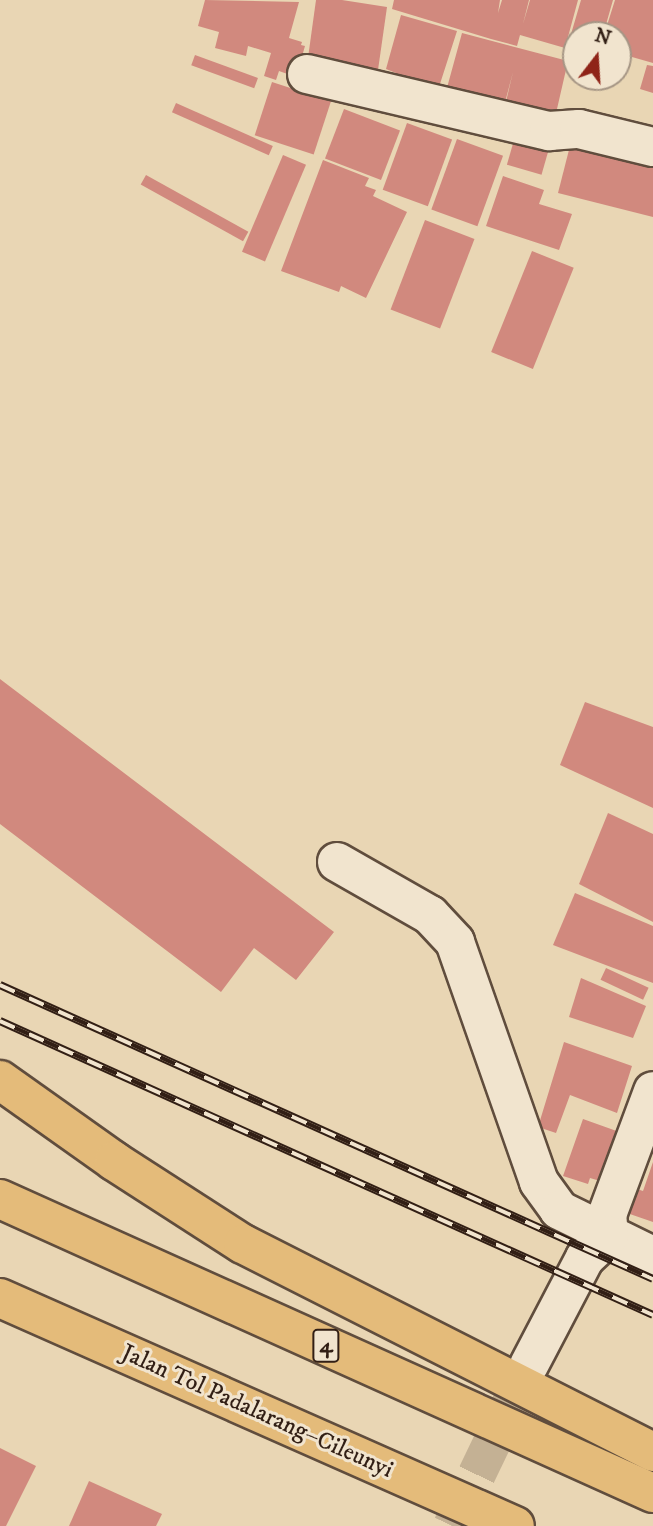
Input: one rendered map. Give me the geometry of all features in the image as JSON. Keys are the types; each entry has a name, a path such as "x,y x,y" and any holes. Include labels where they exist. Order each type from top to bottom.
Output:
{"highway":[{"path":"0,1080 114,1161 243,1244 653,1452"},
{"name":"4","path":"0,1199 653,1493"},
{"name":"Jalan Tol Padalarang–Cileunyi","path":"0,1298 515,1526"}],"street":[{"path":"307,74 549,131 579,129 653,147"},
{"path":"337,862 430,915 456,942 539,1182 559,1210 653,1256"},
{"path":"609,1236 607,1215 653,1091"},
{"path":"529,1365 585,1258 609,1236"}],"building":[{"path":"205,0 299,2 289,38 302,42 301,45 305,46 296,77 279,71 276,80 264,76 271,53 248,46 246,56 215,48 219,32 198,26"},
{"path":"316,0 342,0 387,7 377,77 307,65"},
{"path":"394,0 500,0 498,13 502,0 529,0 523,24 530,0 578,0 572,21 562,21 562,47 520,35 517,46 392,9"},
{"path":"581,0 613,0 607,21 575,21"},
{"path":"615,0 653,0 653,63 632,57 632,21 608,21"},
{"path":"401,15 457,31 439,87 394,82 396,73 386,69"},
{"path":"462,33 562,59 562,87 554,122 504,110 513,72 503,110 445,95"},
{"path":"195,55 258,78 254,88 191,65"},
{"path":"647,65 653,66 653,93 640,89"},
{"path":"272,82 331,101 314,154 255,135"},
{"path":"176,103 273,146 269,155 172,112"},
{"path":"344,109 400,131 381,180 325,158"},
{"path":"407,123 452,139 428,206 383,190"},
{"path":"516,133 551,143 542,175 507,165"},
{"path":"572,138 653,158 653,217 558,193"},
{"path":"457,139 503,156 477,226 431,209"},
{"path":"283,155 306,165 265,261 242,252"},
{"path":"323,160 369,178 365,186 376,190 373,196 407,212 366,298 341,286 339,292 281,271"},
{"path":"146,175 248,232 243,241 141,185"},
{"path":"503,176 544,190 539,204 572,214 559,250 486,226"},
{"path":"425,220 474,239 440,329 391,310"},
{"path":"532,251 574,268 533,369 491,352"},
{"path":"0,679 334,932 296,980 254,948 221,992 0,824"},
{"path":"585,702 653,727 653,808 560,765"},
{"path":"608,813 653,834 653,922 579,884"},
{"path":"575,893 653,926 653,983 553,945"},
{"path":"606,968 649,988 643,1000 601,980"},
{"path":"581,978 646,1006 633,1038 569,1017"},
{"path":"564,1042 632,1066 617,1113 570,1095 556,1133 538,1127"},
{"path":"583,1119 625,1134 612,1170 604,1168 600,1181 590,1178 588,1184 563,1176"},
{"path":"653,1162 653,1222 624,1212 631,1187 643,1191"},
{"path":"0,1448 36,1466 6,1526 0,1526"},
{"path":"89,1481 162,1514 156,1526 69,1526"}],"tunnel":[{"path":"452,1526 529,1365"}],"railway":[{"path":"0,985 653,1279"},
{"path":"0,1021 653,1315"}]}
